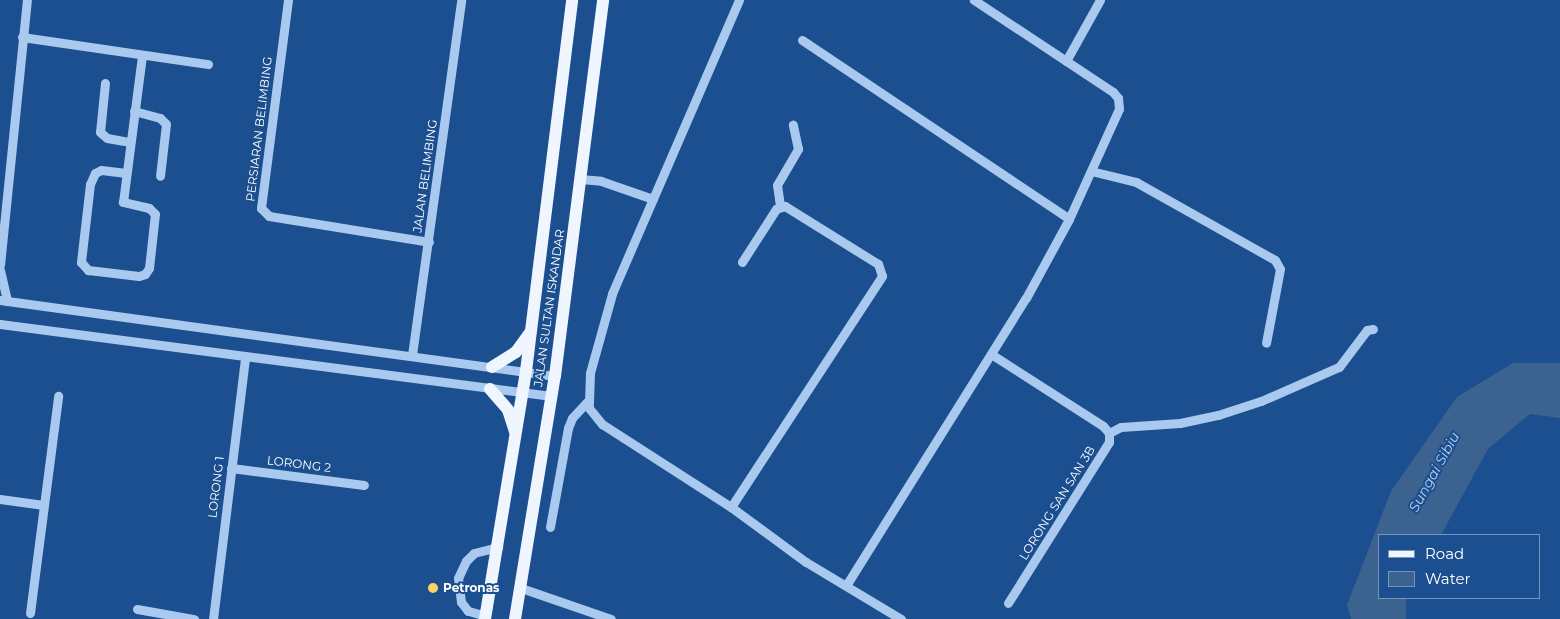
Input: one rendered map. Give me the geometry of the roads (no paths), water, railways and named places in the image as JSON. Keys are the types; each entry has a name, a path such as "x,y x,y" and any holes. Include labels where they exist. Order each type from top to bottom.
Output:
{"main road":[{"name":"JALAN SULTAN ISKANDAR","path":"486,618 526,371 572,0"},
{"name":"JALAN SULTAN ISKANDAR","path":"515,619 555,376 603,0"},
{"path":"492,367 516,352 531,330"},
{"path":"490,389 508,410 516,437"}],"street":[{"path":"0,265 26,0"},
{"name":"PERSIARAN BELIMBING","path":"288,0 261,208 269,216 429,242"},
{"name":"JALAN BELIMBING","path":"412,355 462,0"},
{"path":"739,0 612,294 590,373 589,408 602,424 731,507 806,562 847,584 901,619"},
{"path":"847,584 1026,298 1069,219 1119,109 1118,98 974,0"},
{"path":"1066,61 1100,0"},
{"path":"22,37 142,56 208,64"},
{"path":"802,40 1069,219"},
{"path":"126,173 100,170 95,173 90,184 81,262 88,270 139,276 146,274 149,268 156,214 149,208 123,202 126,173 129,142 142,56"},
{"path":"105,83 100,132 107,138 129,142"},
{"path":"134,111 160,118 166,124 160,176"},
{"path":"742,262 780,206 777,185 798,149 794,125"},
{"path":"1091,171 1121,177 1158,193 1274,260 1280,269 1266,343"},
{"path":"580,179 601,181 653,200"},
{"path":"731,507 882,276 878,264 780,206"},
{"path":"0,270 3,300 555,376"},
{"path":"0,324 551,396"},
{"path":"991,354 1103,426 1109,433 1121,427 1180,423 1218,415 1260,402 1334,370 1348,359 1367,330 1373,329"},
{"name":"LORONG 1","path":"212,619 245,357"},
{"path":"30,613 58,396"},
{"path":"550,527 568,428 572,418 588,402"},
{"name":"LORONG SAN SAN 3B","path":"1008,603 1109,442 1109,433"},
{"name":"LORONG 2","path":"231,468 364,485"},
{"path":"0,499 44,506"},
{"path":"486,618 468,611 461,602 458,578 466,561 474,553 498,547"},
{"path":"521,588 611,619"},
{"path":"137,609 194,619"}],"water":[{"name":"Sungai Sibiu","path":"1513,363 1560,363 1560,418 1530,414 1488,449 1442,534 1378,534 1378,599 1406,599 1406,619 1351,619 1347,605 1391,491 1457,397"}],"place":[{"name":"Petronas","path":"433,588"}]}
